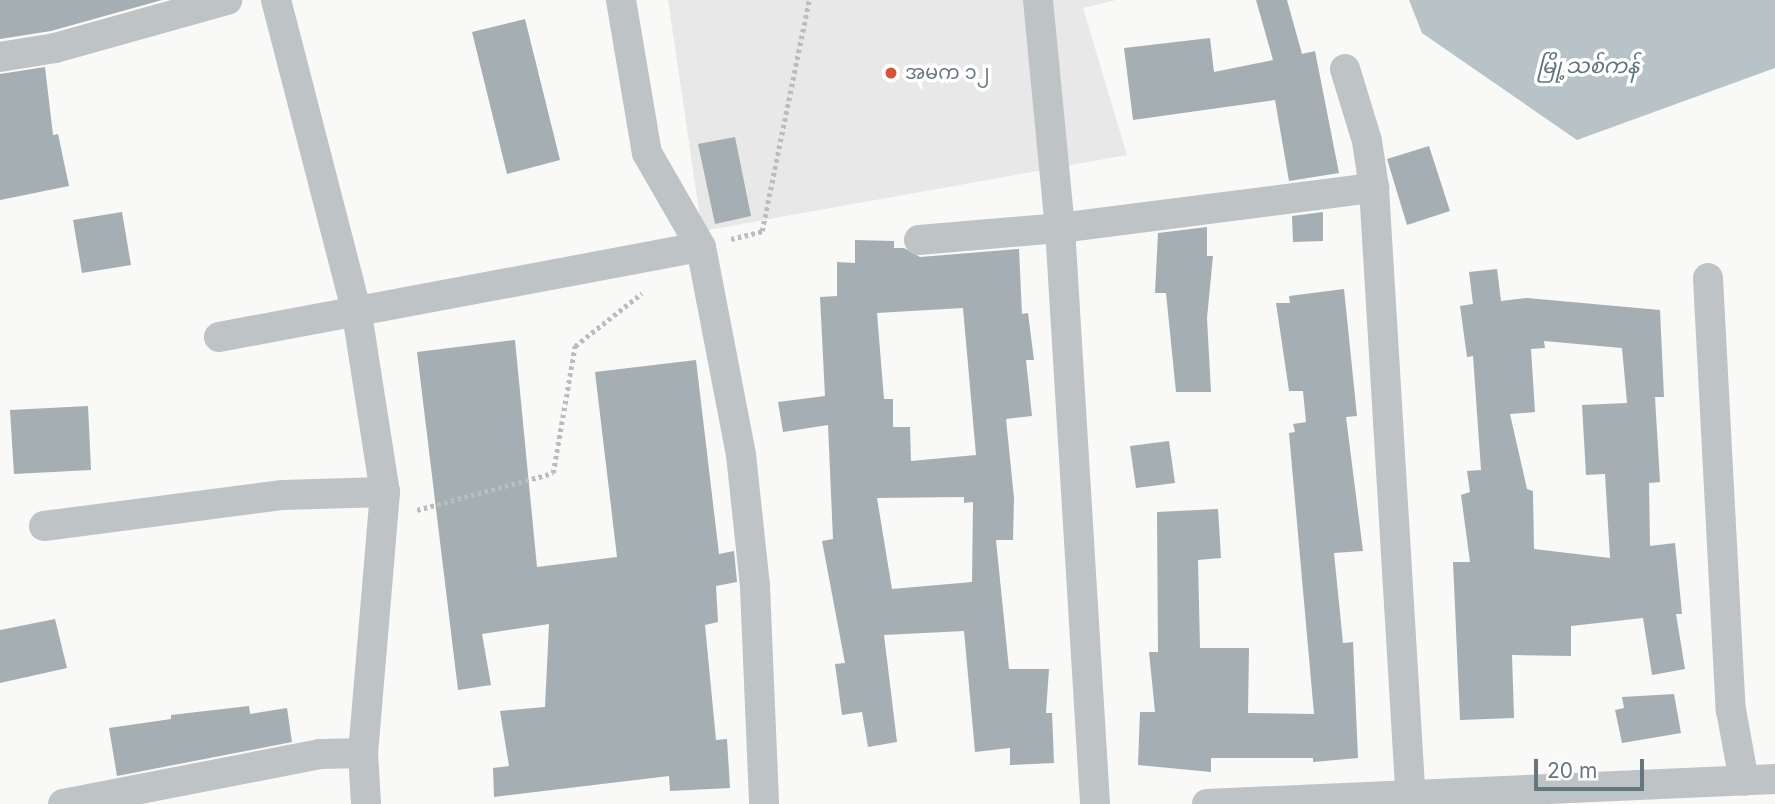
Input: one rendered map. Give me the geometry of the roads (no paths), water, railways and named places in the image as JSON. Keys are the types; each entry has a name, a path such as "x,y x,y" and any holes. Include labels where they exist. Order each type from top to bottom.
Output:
{"street":[{"path":"0,57 55,48 227,0"},
{"path":"276,0 357,314 385,505 363,753 366,804"},
{"path":"621,0 646,153 701,247 741,455 755,587 764,804"},
{"path":"1038,0 1060,228 1095,804"},
{"path":"1345,69 1367,141 1374,188 1411,800"},
{"path":"919,240 1060,228 1374,188"},
{"path":"219,337 357,314 701,247"},
{"path":"1708,278 1731,710 1729,789"},
{"path":"44,526 283,495 385,505"},
{"path":"63,804 320,754 363,753"},
{"path":"1208,804 1729,789 1775,779"}],"water":[{"name":"မြို့သစ်ကန်","path":"1409,0 1775,0 1775,68 1577,140 1422,33"}],"place":[{"name":"အမက ၁၂","path":"891,73"}]}
